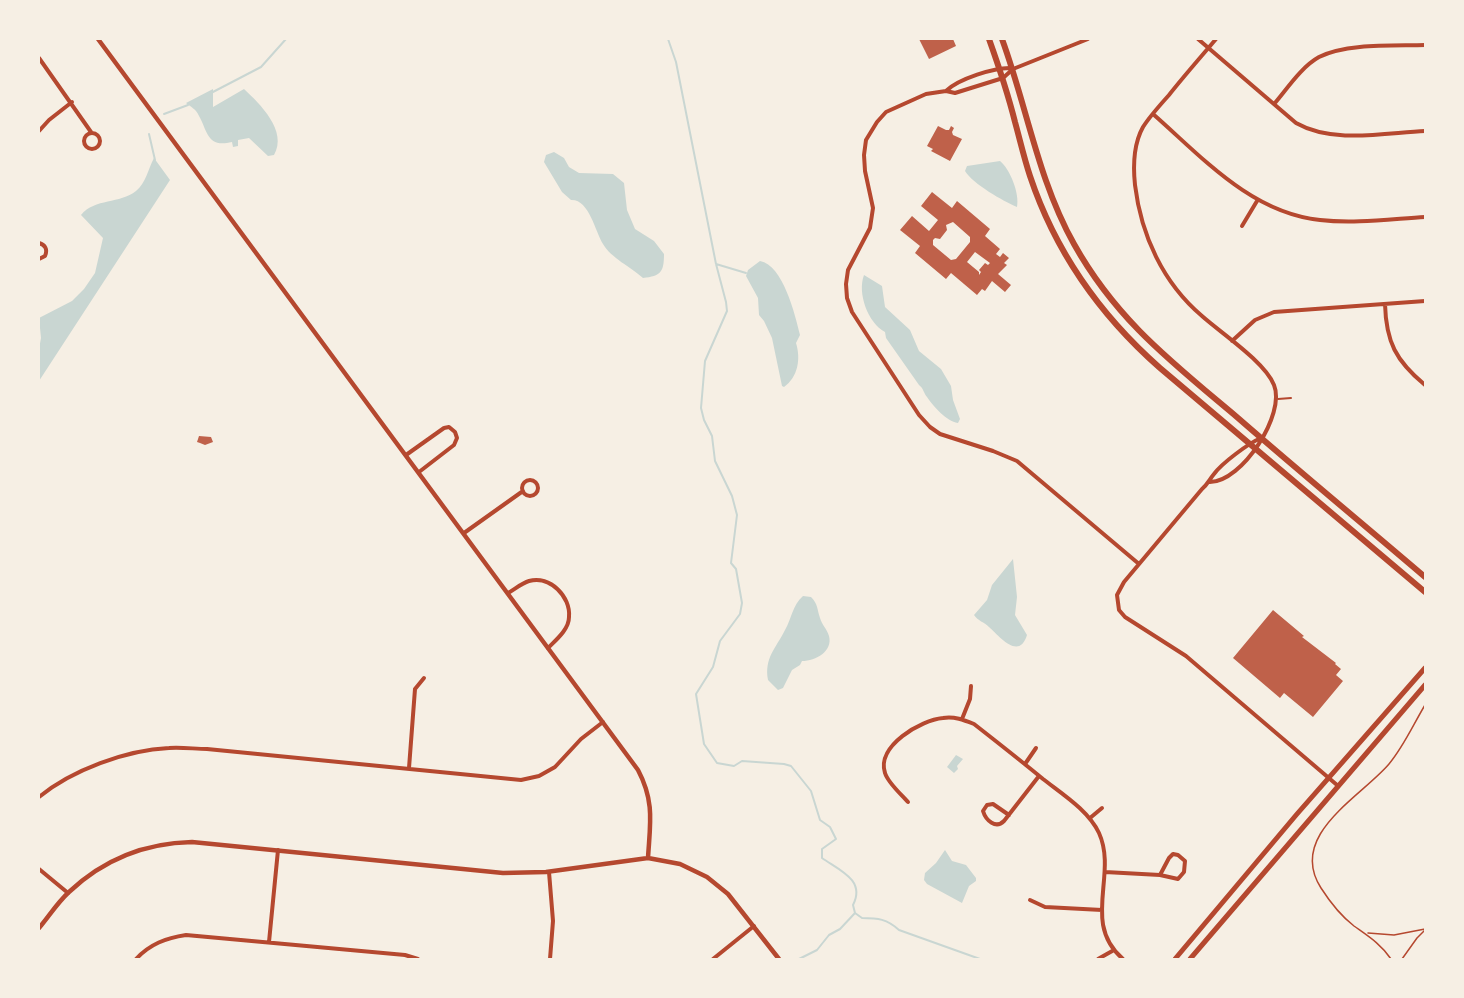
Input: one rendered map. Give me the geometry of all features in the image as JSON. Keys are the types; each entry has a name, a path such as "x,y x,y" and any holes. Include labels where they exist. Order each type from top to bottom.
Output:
{"main road":[{"path":"989,39 1003,78 1035,191 1055,235 1079,277 1098,303 1137,348 1425,592"},
{"path":"1002,39 1013,69 1042,172 1057,211 1096,281 1120,312 1145,338 1425,577"},
{"path":"1175,959 1425,668"},
{"path":"1190,959 1425,685"}],"street":[{"path":"98,39 638,770 645,783 651,807 648,858"},
{"path":"1088,39 1013,69 1003,78 955,93 946,91 926,94 885,112 866,140 865,171 873,208 870,228 848,270 847,298 852,312 919,415 930,427 940,434 1017,461 1139,564"},
{"path":"1198,39 1296,123 1310,131 1334,135 1425,131"},
{"path":"1210,482 1219,482 1228,476 1256,449 1274,414 1278,399 1274,384 1265,370 1192,308 1161,267 1144,229 1137,198 1134,169 1138,138 1143,128 1216,39"},
{"path":"1274,104 1304,69 1318,58 1336,51 1425,45"},
{"path":"39,58 91,132 99,135 100,145 93,149 84,143 86,135 91,132"},
{"path":"946,91 952,85 999,68 1013,69"},
{"path":"39,131 72,102"},
{"path":"1153,114 1239,189 1257,201 1299,217 1320,220 1425,217"},
{"path":"1242,226 1257,201"},
{"path":"39,243 46,250 45,256 39,259"},
{"path":"1232,341 1255,320 1274,312 1425,301"},
{"path":"1385,304 1385,323 1389,339 1407,370 1425,385"},
{"path":"406,455 444,428 449,427 455,432 457,438 454,445 419,472"},
{"path":"1261,438 1248,443 1214,474 1210,482 1124,582 1117,595 1119,610 1125,617 1186,656 1337,785"},
{"path":"526,481 533,481 537,484 537,489 532,495 527,495 523,491 522,486 526,481"},
{"path":"464,533 523,491"},
{"path":"508,593 529,581 540,581 559,590 564,596 569,617 567,626 549,648"},
{"path":"409,768 415,689 424,678"},
{"path":"962,719 970,699 971,686"},
{"path":"908,802 885,775 884,766 889,752 898,739 914,727 944,717 962,719 974,724 1090,818 1100,835 1105,872 1102,910 1104,931 1108,942 1123,959"},
{"path":"39,797 83,771 112,759 169,748 207,749 521,780 539,776 555,767 581,739 604,722"},
{"path":"1025,765 1036,748"},
{"path":"1009,814 993,804 987,805 982,811 987,819 996,825 1001,824 1040,776"},
{"path":"1090,818 1102,808"},
{"path":"39,928 68,893 98,868 130,852 166,843 192,842 503,873 549,872 648,858 680,864 707,877 728,894 779,959"},
{"path":"269,942 278,850"},
{"path":"1105,872 1160,875 1178,879 1184,872 1185,861 1173,854 1160,875"},
{"path":"39,869 68,893"},
{"path":"549,872 553,905 550,959"},
{"path":"1030,900 1045,907 1102,910"},
{"path":"713,959 754,926"},
{"path":"136,959 150,946 168,938 186,935 405,955 418,959"},
{"path":"1098,959 1114,950"}],"lane":[{"path":"1278,399 1291,398"}],"path":[{"path":"1391,959 1367,933 1355,926 1337,909 1319,886 1314,872 1313,855 1317,840 1344,805 1388,766 1400,751 1425,705"},
{"path":"1367,933 1394,935 1425,930"},
{"path":"1402,959 1425,930"}],"shaded area":[{"path":"213,89 213,107 244,89 257,102 275,128 277,146 274,155 268,156 249,138 238,140 238,146 233,147 232,142 213,141 196,112 186,103"},
{"path":"554,152 564,158 569,167 579,173 613,174 624,183 627,210 635,229 654,241 664,254 662,269 658,274 643,278 607,249 587,210 562,192 544,162 546,155"},
{"path":"154,158 170,180 39,381 41,338 39,318 72,301 95,273 103,238 81,215 93,206 123,198 136,191 145,180"},
{"path":"1000,161 1013,182 1017,195 1017,207 981,187 965,171 967,166"},
{"path":"760,261 768,264 775,271 787,292 800,335 796,343 797,367 789,383 784,387 772,338 759,315 758,298 746,276 748,270"},
{"path":"864,275 882,286 885,307 910,330 919,351 941,369 951,386 960,419 958,423 945,417 933,405 886,338 885,332 869,315 863,299"},
{"path":"1013,559 1017,597 1015,615 1027,635 1019,646 1003,640 974,615 987,600 992,585"},
{"path":"803,596 811,597 815,602 830,641 826,651 818,657 802,661 792,670 783,688 778,690 768,680 769,659 794,608"},
{"path":"956,755 963,759 954,773 947,767"},
{"path":"945,850 952,861 966,865 976,878 976,881 969,886 962,903 927,884 924,880 925,873"}],"building":[{"path":"919,39 953,39 956,46 929,59"},
{"path":"938,126 949,130 951,126 954,128 953,135 962,139 950,161 931,151 933,149 927,146"},
{"path":"932,192 952,208 957,201 990,229 985,236 1000,249 996,254 1000,257 1003,253 1009,258 1004,263 1007,265 998,274 1011,285 1005,292 992,281 985,291 982,289 977,295 951,273 946,279 915,253 920,246 900,230 912,216 929,231 938,220 921,206","holes":["953,222 970,237 970,242 956,259 951,260 933,245 933,240 940,239 947,230 946,225","975,252 990,263 988,265 985,263 979,270 981,272 979,275 979,272 967,262"]},
{"path":"199,436 211,437 213,442 205,445 197,442"},
{"path":"1273,610 1341,669 1336,675 1343,681 1313,717 1284,693 1280,698 1233,658"}],"waterway":[{"path":"211,93 261,67 286,39"},
{"path":"668,39 676,62 716,264 726,302 727,311 705,361 701,408 712,436 715,461 732,496 737,515 731,563 736,569 742,603 740,614 720,641 713,667 696,694 704,744 717,763 734,766 742,761 791,766 811,791 820,820 830,827 836,839 822,849 822,858 853,882 856,889 853,905 855,913 862,918 886,921 899,930 980,959"},
{"path":"164,114 188,105"},
{"path":"149,134 155,160"},
{"path":"716,264 746,273"},
{"path":"799,959 817,950 829,935 840,929 855,913"}]}
